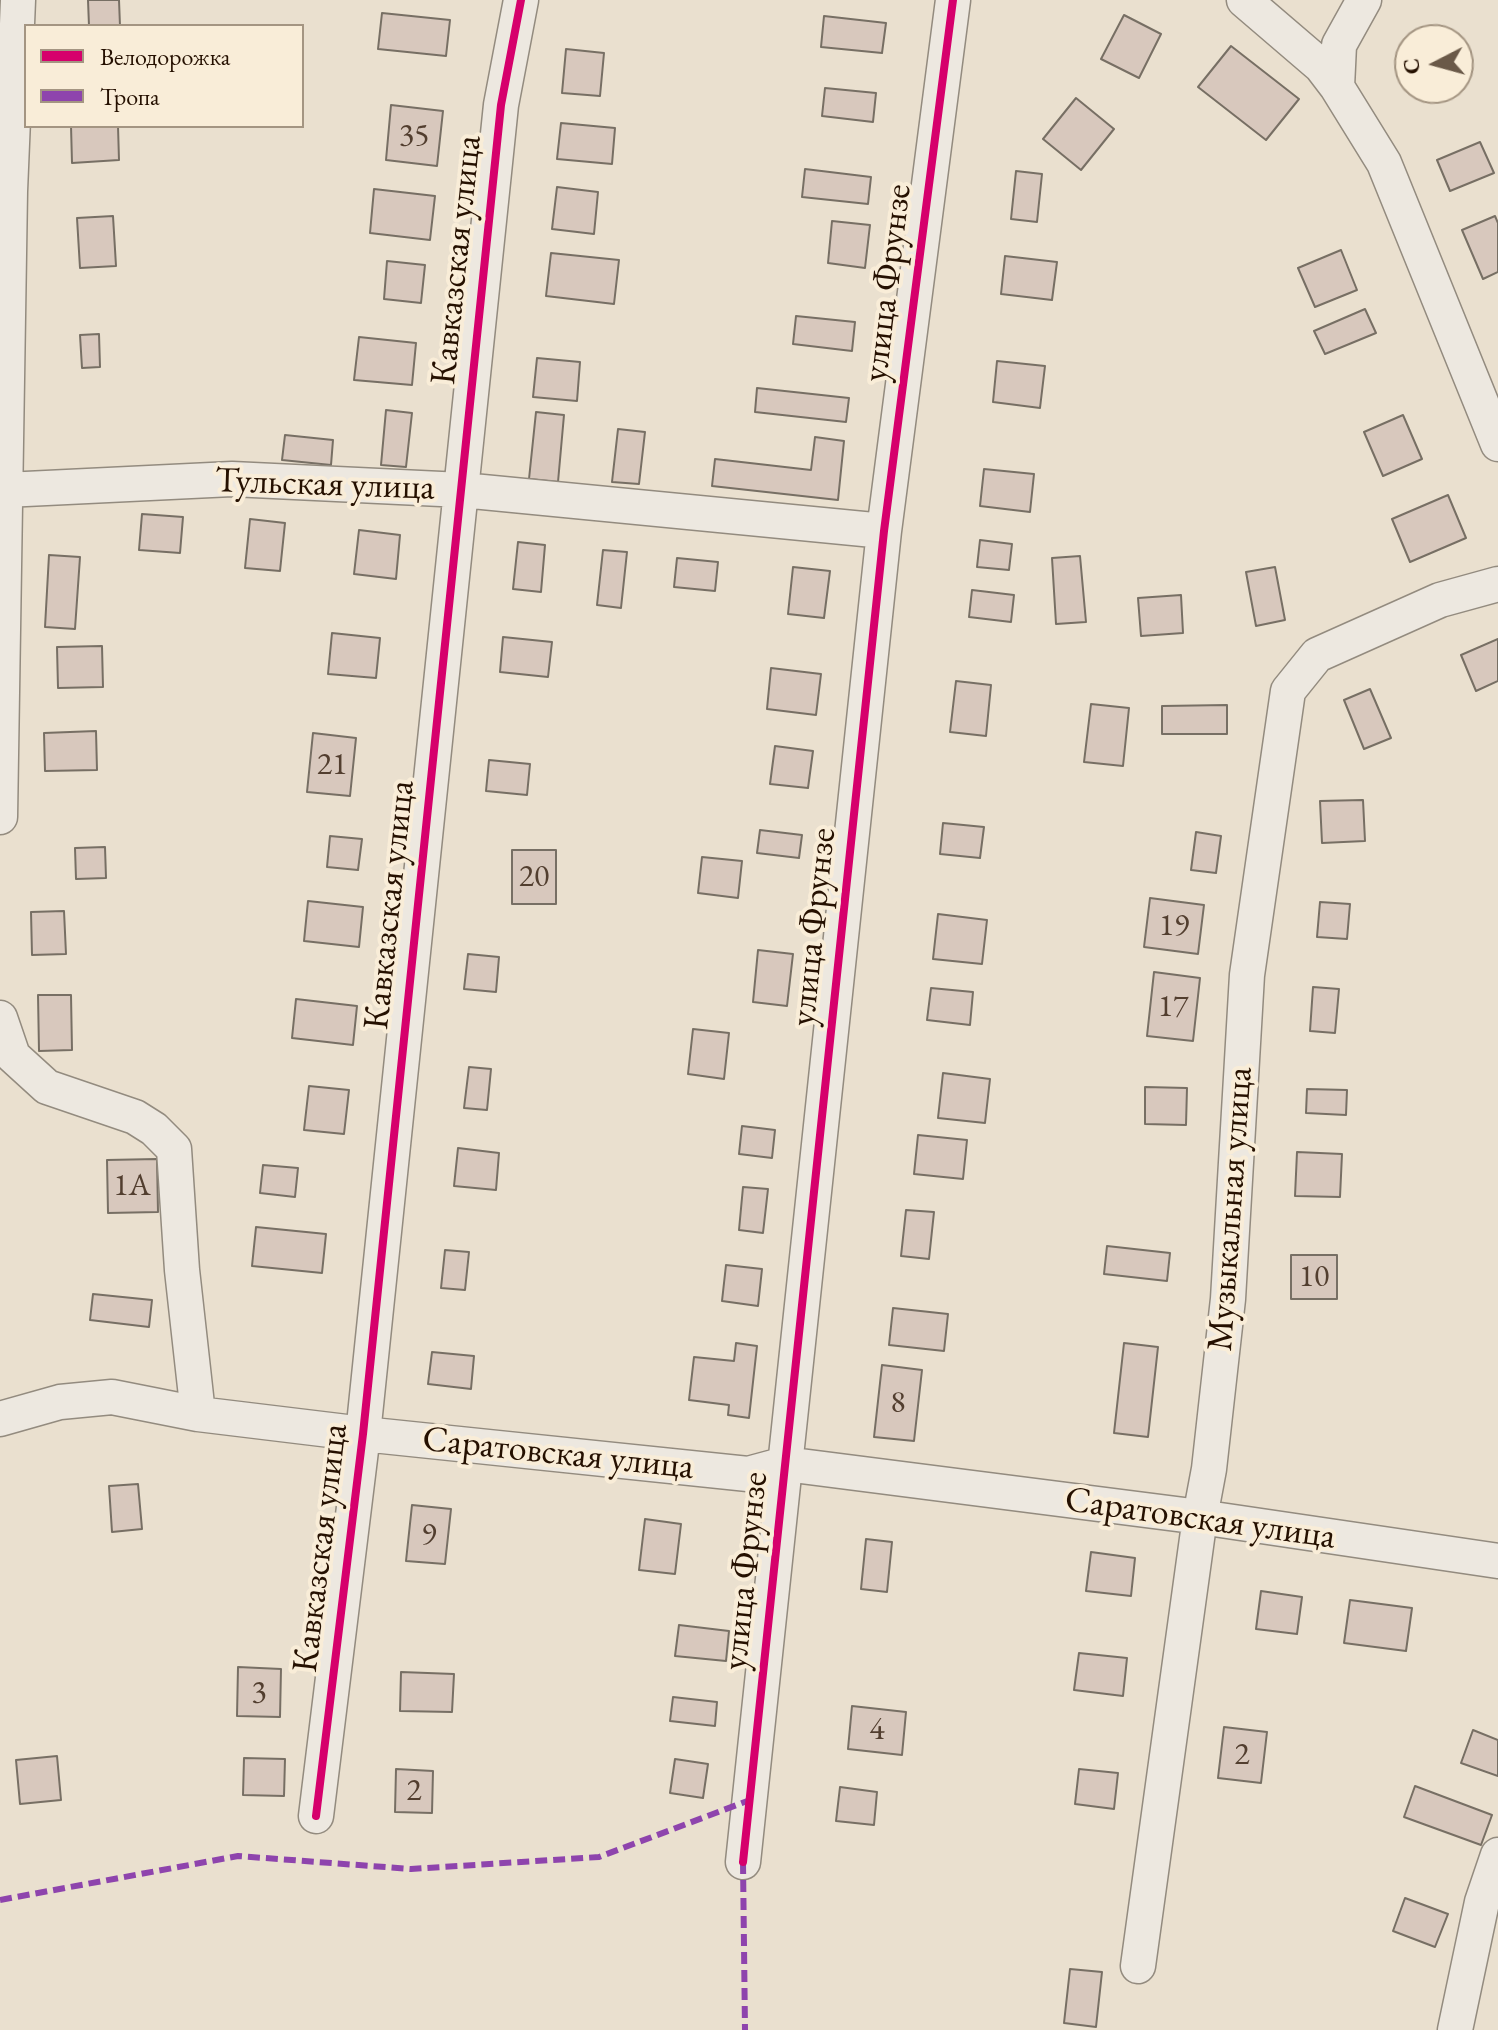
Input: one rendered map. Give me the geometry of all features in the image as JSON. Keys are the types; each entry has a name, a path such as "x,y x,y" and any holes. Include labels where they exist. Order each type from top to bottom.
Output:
{"street":[{"path":"0,817 5,190 18,0"},
{"name":"Кавказская улица","path":"316,1816 363,1434 501,105 521,0"},
{"name":"улица Фрунзе","path":"743,1862 884,531 953,0"},
{"path":"1244,0 1321,66 1384,163 1498,444"},
{"path":"1271,0 1289,0"},
{"path":"1337,87 1339,45 1364,0"},
{"name":"Тульская улица","path":"5,490 232,479 462,490 884,531"},
{"name":"Музыкальная улица","path":"1138,1966 1209,1469 1228,1299 1247,975 1288,691 1317,655 1440,600 1498,584"},
{"path":"0,1018 13,1056 47,1087 135,1117 154,1129 174,1149 182,1270 198,1414"},
{"name":"Саратовская улица","path":"0,1419 60,1402 112,1397 198,1414 363,1434 748,1474 785,1464 1200,1517 1498,1561"},
{"path":"1455,2030 1482,1902 1498,1855"}],"building":[{"path":"88,0 119,0 120,24 89,24"},
{"path":"382,13 450,20 446,56 378,49"},
{"path":"1124,15 1161,34 1139,78 1101,59"},
{"path":"824,16 886,23 882,53 821,47"},
{"path":"1231,46 1299,99 1266,140 1198,87"},
{"path":"566,49 604,53 600,96 562,93"},
{"path":"825,88 876,93 873,122 822,116"},
{"path":"1076,98 1114,129 1081,170 1043,139"},
{"path":"391,105 443,111 437,166 386,160"},
{"path":"561,123 615,128 612,164 557,159"},
{"path":"71,128 118,128 119,160 72,163"},
{"path":"1480,142 1494,173 1450,191 1437,160"},
{"path":"805,169 871,177 868,204 802,197"},
{"path":"1016,171 1042,174 1037,222 1011,219"},
{"path":"557,187 598,192 594,234 552,229"},
{"path":"374,189 435,196 430,240 370,233"},
{"path":"113,216 116,266 80,268 77,218"},
{"path":"1495,216 1498,223 1498,272 1483,279 1462,230"},
{"path":"832,221 870,225 865,268 828,263"},
{"path":"1341,250 1357,290 1315,307 1298,268"},
{"path":"551,253 619,260 614,304 546,296"},
{"path":"1005,256 1057,262 1052,300 1001,294"},
{"path":"387,261 425,265 421,303 384,299"},
{"path":"1365,309 1376,333 1325,354 1314,331"},
{"path":"796,316 855,322 852,351 793,344"},
{"path":"99,334 100,367 82,368 80,335"},
{"path":"359,337 416,343 412,385 354,380"},
{"path":"537,358 580,362 577,401 533,397"},
{"path":"997,361 1045,366 1040,408 993,402"},
{"path":"757,388 849,398 846,422 755,412"},
{"path":"386,410 412,413 406,467 381,465"},
{"path":"536,412 564,415 558,482 529,479"},
{"path":"1403,415 1422,459 1383,476 1364,432"},
{"path":"618,429 645,432 639,484 612,482"},
{"path":"285,435 333,440 331,465 282,460"},
{"path":"815,437 844,441 838,500 712,486 715,459 811,470"},
{"path":"984,469 1034,474 1030,512 980,506"},
{"path":"1448,495 1466,538 1410,562 1392,519"},
{"path":"142,514 183,517 180,553 139,550"},
{"path":"250,519 285,523 280,571 245,568"},
{"path":"359,530 400,535 396,579 354,574"},
{"path":"980,540 1012,544 1009,570 977,567"},
{"path":"518,542 545,545 541,592 513,589"},
{"path":"603,550 627,552 621,608 597,605"},
{"path":"49,555 80,557 75,629 45,627"},
{"path":"1080,556 1086,622 1056,624 1052,558"},
{"path":"677,558 718,562 715,591 674,587"},
{"path":"793,567 830,571 824,618 788,614"},
{"path":"1275,567 1285,620 1256,626 1246,572"},
{"path":"972,590 1014,595 1011,622 969,617"},
{"path":"1181,595 1183,633 1141,636 1138,598"},
{"path":"332,633 380,638 376,678 328,674"},
{"path":"503,637 552,642 548,677 500,672"},
{"path":"1498,639 1498,681 1476,691 1461,655"},
{"path":"102,646 103,687 58,688 57,647"},
{"path":"771,668 821,674 816,715 767,709"},
{"path":"956,681 991,685 986,736 950,732"},
{"path":"1370,689 1391,738 1364,749 1344,700"},
{"path":"1091,704 1129,708 1123,766 1084,762"},
{"path":"1227,705 1227,734 1162,734 1162,706"},
{"path":"96,731 97,770 45,771 44,733"},
{"path":"313,733 356,738 350,796 307,792"},
{"path":"775,746 813,751 808,788 770,784"},
{"path":"489,760 530,764 527,795 486,791"},
{"path":"1363,800 1365,841 1322,843 1320,801"},
{"path":"943,823 984,827 980,858 940,854"},
{"path":"760,830 802,835 799,858 757,853"},
{"path":"1196,832 1221,836 1216,873 1191,870"},
{"path":"330,836 362,839 358,870 327,867"},
{"path":"105,847 106,878 76,879 75,848"},
{"path":"512,850 556,850 556,904 512,904"},
{"path":"702,857 742,861 738,898 698,893"},
{"path":"1150,898 1204,905 1198,954 1144,947"},
{"path":"308,901 363,907 359,947 304,941"},
{"path":"1320,902 1350,904 1347,939 1317,937"},
{"path":"64,911 66,954 32,955 31,912"},
{"path":"938,914 987,920 982,964 933,959"},
{"path":"758,950 793,954 787,1006 753,1002"},
{"path":"468,954 499,957 496,992 464,989"},
{"path":"1154,972 1200,978 1193,1041 1147,1036"},
{"path":"1313,987 1339,989 1335,1033 1310,1031"},
{"path":"931,988 973,992 970,1025 927,1020"},
{"path":"38,995 71,995 72,1050 39,1051"},
{"path":"296,999 357,1006 353,1045 292,1038"},
{"path":"693,1029 729,1033 724,1079 688,1074"},
{"path":"469,1067 491,1069 487,1110 464,1108"},
{"path":"943,1073 990,1079 985,1123 938,1118"},
{"path":"309,1086 349,1090 344,1134 304,1130"},
{"path":"1145,1087 1187,1088 1186,1125 1145,1124"},
{"path":"1307,1089 1347,1090 1346,1115 1306,1113"},
{"path":"742,1126 775,1130 772,1158 739,1154"},
{"path":"918,1135 967,1140 963,1179 914,1174"},
{"path":"458,1148 499,1153 496,1190 454,1186"},
{"path":"1297,1152 1342,1154 1340,1197 1295,1196"},
{"path":"157,1159 158,1212 108,1213 107,1160"},
{"path":"263,1165 298,1168 295,1197 260,1193"},
{"path":"743,1187 768,1189 763,1233 739,1230"},
{"path":"906,1210 934,1212 929,1259 901,1256"},
{"path":"256,1227 326,1234 322,1273 252,1266"},
{"path":"1107,1246 1170,1253 1167,1281 1104,1274"},
{"path":"445,1250 469,1252 465,1290 441,1288"},
{"path":"1291,1255 1337,1255 1337,1299 1291,1299"},
{"path":"726,1265 762,1269 758,1306 722,1301"},
{"path":"93,1294 152,1300 149,1327 90,1320"},
{"path":"893,1308 948,1314 944,1351 889,1345"},
{"path":"736,1343 757,1346 749,1418 728,1415 729,1405 689,1400 694,1357 734,1361"},
{"path":"1124,1343 1158,1347 1148,1437 1114,1433"},
{"path":"432,1352 474,1356 471,1389 428,1384"},
{"path":"882,1365 922,1370 914,1441 874,1437"},
{"path":"138,1484 142,1529 112,1532 109,1486"},
{"path":"412,1505 451,1509 445,1564 406,1561"},
{"path":"645,1519 681,1524 675,1574 639,1570"},
{"path":"866,1539 892,1542 887,1592 861,1589"},
{"path":"1091,1552 1135,1558 1131,1596 1086,1591"},
{"path":"1261,1591 1302,1597 1297,1634 1256,1629"},
{"path":"1350,1600 1412,1608 1406,1651 1344,1643"},
{"path":"679,1625 729,1631 726,1661 675,1656"},
{"path":"1079,1653 1127,1658 1123,1696 1074,1690"},
{"path":"238,1667 281,1669 280,1717 237,1716"},
{"path":"401,1672 454,1674 452,1712 400,1711"},
{"path":"673,1697 717,1702 715,1726 670,1721"},
{"path":"852,1706 906,1712 902,1755 848,1749"},
{"path":"1224,1727 1267,1732 1261,1783 1218,1778"},
{"path":"1473,1730 1498,1740 1498,1776 1461,1763"},
{"path":"57,1756 61,1800 20,1804 16,1760"},
{"path":"244,1758 285,1759 284,1796 243,1795"},
{"path":"675,1759 708,1764 703,1798 670,1793"},
{"path":"396,1769 433,1771 432,1813 395,1812"},
{"path":"1079,1769 1118,1773 1114,1809 1075,1804"},
{"path":"1415,1786 1492,1815 1481,1845 1404,1817"},
{"path":"840,1787 877,1792 874,1825 836,1821"},
{"path":"1405,1898 1448,1914 1435,1947 1393,1931"},
{"path":"1070,1969 1102,1972 1096,2027 1064,2023"}],"marked path":[{"path":"0,1900 238,1856 411,1869 599,1857 750,1800"},
{"path":"743,1862 745,2030"}],"cycle path":[{"path":"316,1816 363,1434 501,105 521,0"},
{"path":"743,1862 884,531 953,0"}]}
